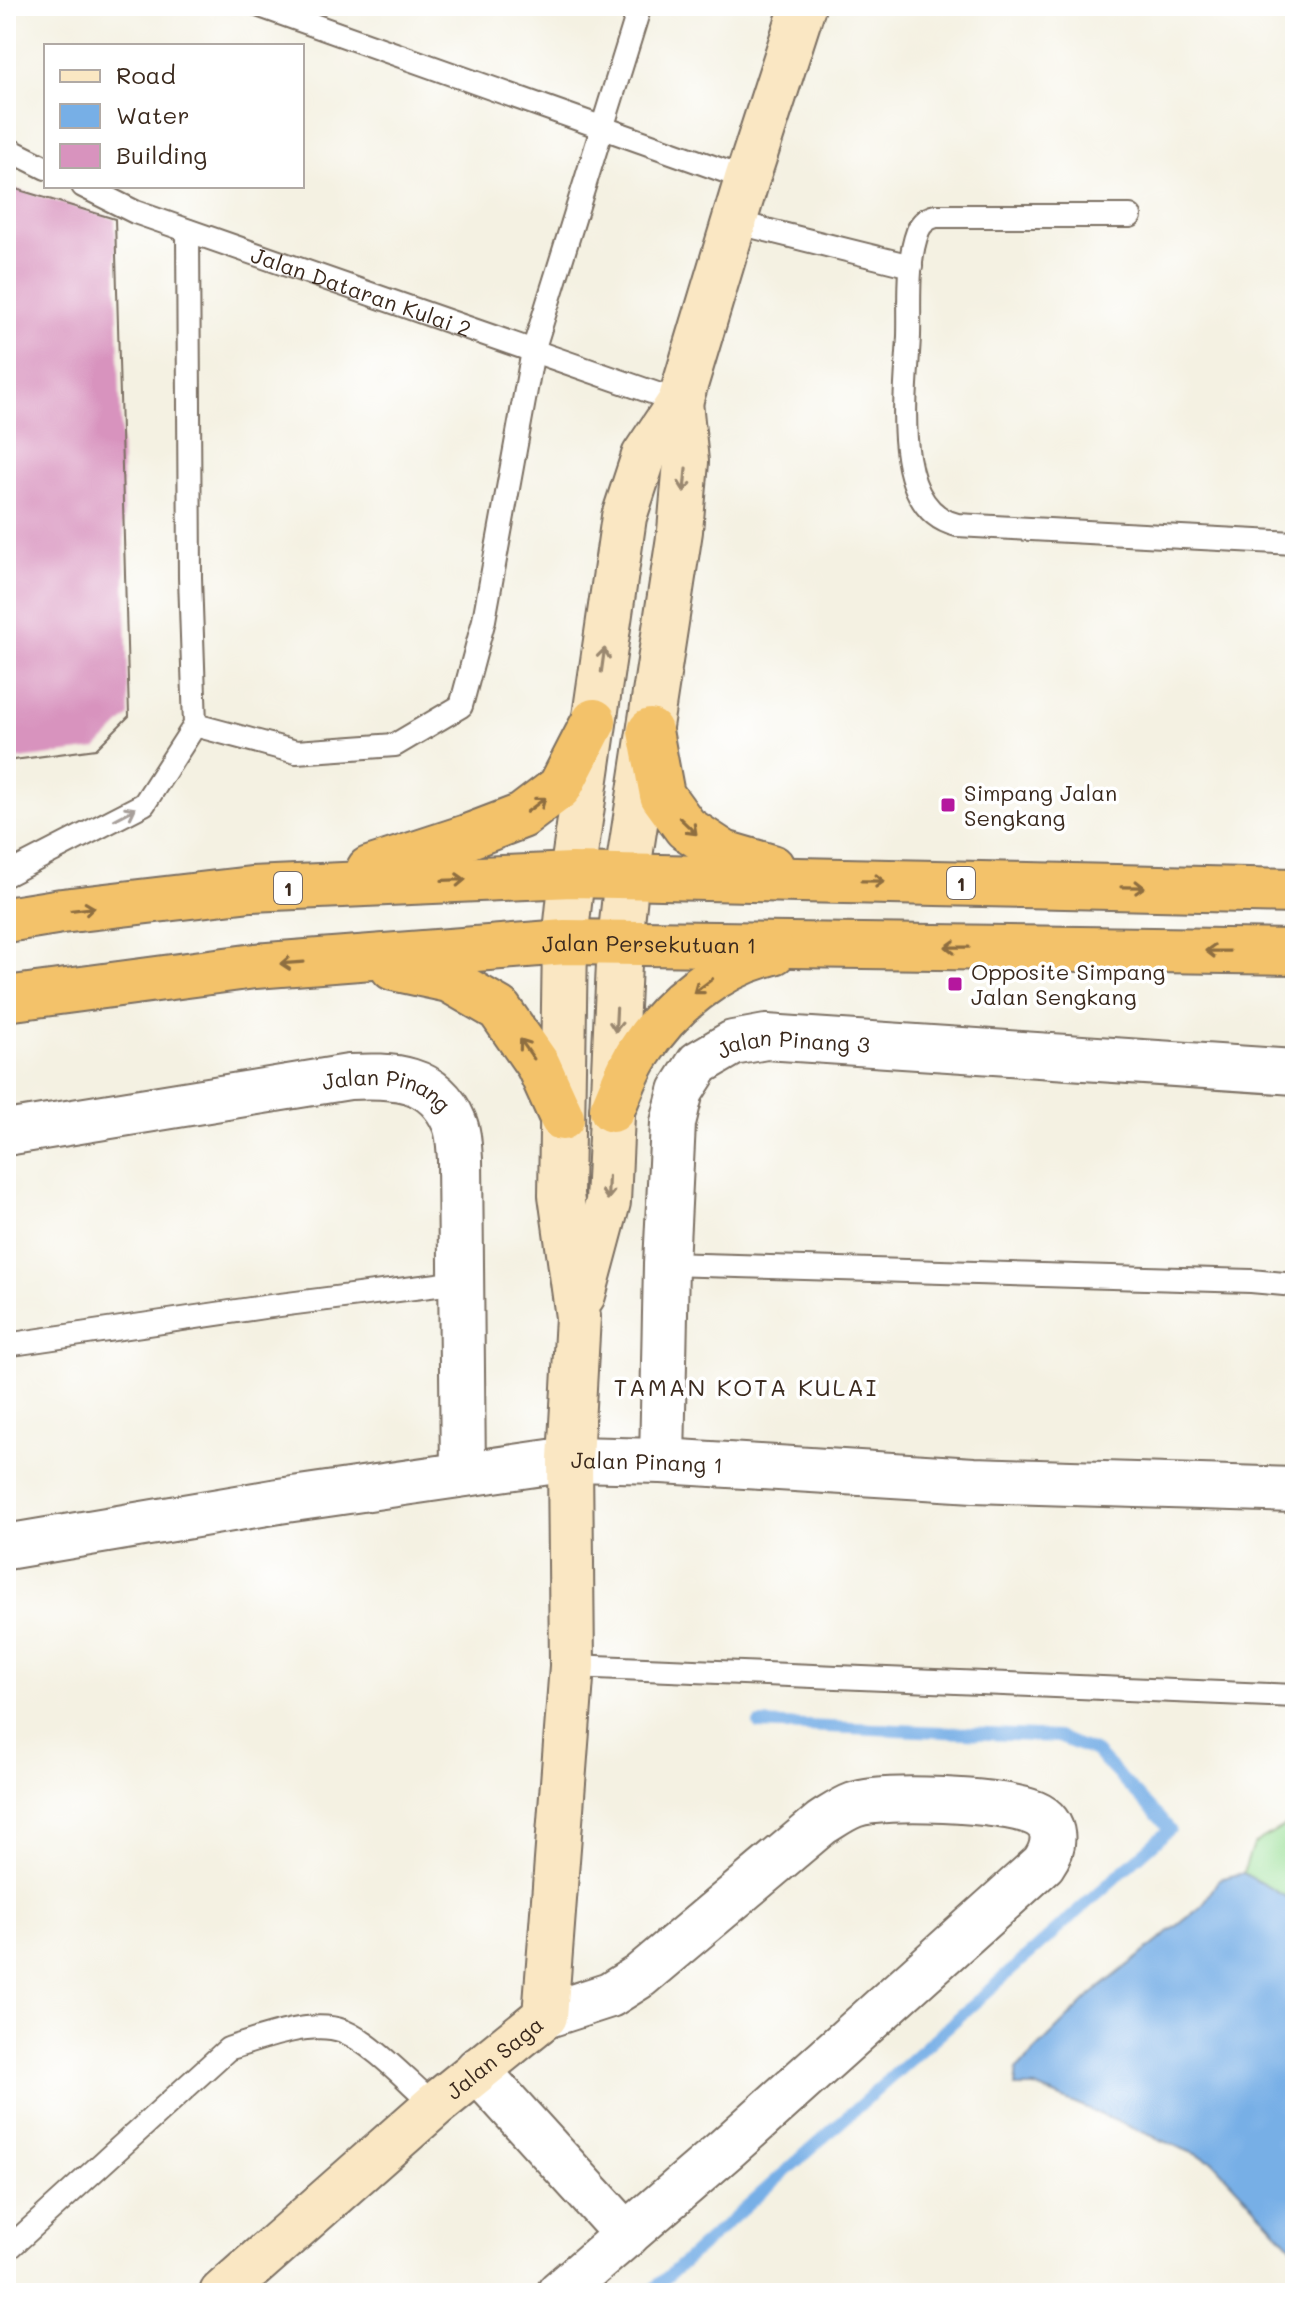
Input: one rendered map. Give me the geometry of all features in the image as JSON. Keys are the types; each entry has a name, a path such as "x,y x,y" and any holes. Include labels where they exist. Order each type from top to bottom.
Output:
{"highway":[{"path":"305,887 394,862 522,816 560,787 594,721"},
{"path":"650,731 662,795 686,828 724,853 819,880"},
{"name":"1","path":"6,920 251,889 572,875 1295,891"},
{"name":"Jalan Persekutuan 1","path":"6,999 255,966 565,942 1295,952"},
{"path":"612,1110 637,1055 668,1015 706,982 747,958 799,945"},
{"path":"349,959 449,980 499,1009 538,1065 562,1118"}],"street":[{"path":"545,2016 572,1666 570,1459 578,1317 561,1195 565,942 572,875 624,517 644,456 680,402 803,6"},
{"path":"578,1317 608,1202 620,942 627,876 680,531 686,462 680,402"},
{"name":"Jalan Pinang 3","path":"662,1461 666,1264 673,1123 681,1091 699,1063 733,1043 766,1037 1295,1072"},
{"name":"Jalan Pinang","path":"6,1133 349,1077 389,1075 419,1083 443,1103 455,1124 460,1159 463,1474"},
{"name":"Jalan Pinang 1","path":"6,1547 279,1501 570,1459 662,1461 974,1480 1295,1490"},
{"name":"Jalan Saga","path":"222,2293 435,2105 545,2016 610,1995 640,1976 822,1823 855,1805 881,1800 924,1799 988,1804 1033,1813 1049,1825 1054,1843 1043,1864 738,2138 559,2293"},
{"path":"477,2070 627,2235"}],"lane":[{"path":"260,6 747,179"},
{"path":"195,725 296,752 395,745 461,706 484,620 533,351 640,6"},
{"path":"6,152 14,152 44,167"},
{"name":"Jalan Dataran Kulai 2","path":"87,188 135,212 680,402"},
{"path":"1130,216 936,216 923,222 918,231 911,266 905,446 916,487 939,518 957,525 1295,543"},
{"path":"734,222 911,266"},
{"path":"6,875 144,804 195,725 190,577 188,231"},
{"path":"666,1264 1251,1281 1295,1285"},
{"path":"6,1345 461,1282"},
{"path":"572,1666 1295,1696"},
{"path":"6,2251 228,2049 265,2036 303,2028 341,2030 367,2045 435,2105"}],"green space":[{"path":"1295,1820 1295,1902 1243,1873 1253,1845"}],"water":[{"path":"1243,1873 1295,1902 1295,2250 1212,2161 1035,2087 1015,2087 1017,2069 1092,1994 1202,1906 1219,1879"}],"building":[{"path":"6,186 115,219 129,716 96,749 6,761"}],"waterway":[{"path":"649,2293 1170,1829 1096,1752 1058,1737 759,1724"}],"place":[{"name":"Simpang Jalan Sengkang","path":"948,805"},
{"name":"Opposite Simpang Jalan Sengkang","path":"955,984"}],"district":[{"name":"TAMAN KOTA KULAI","path":"746,1386"}]}
